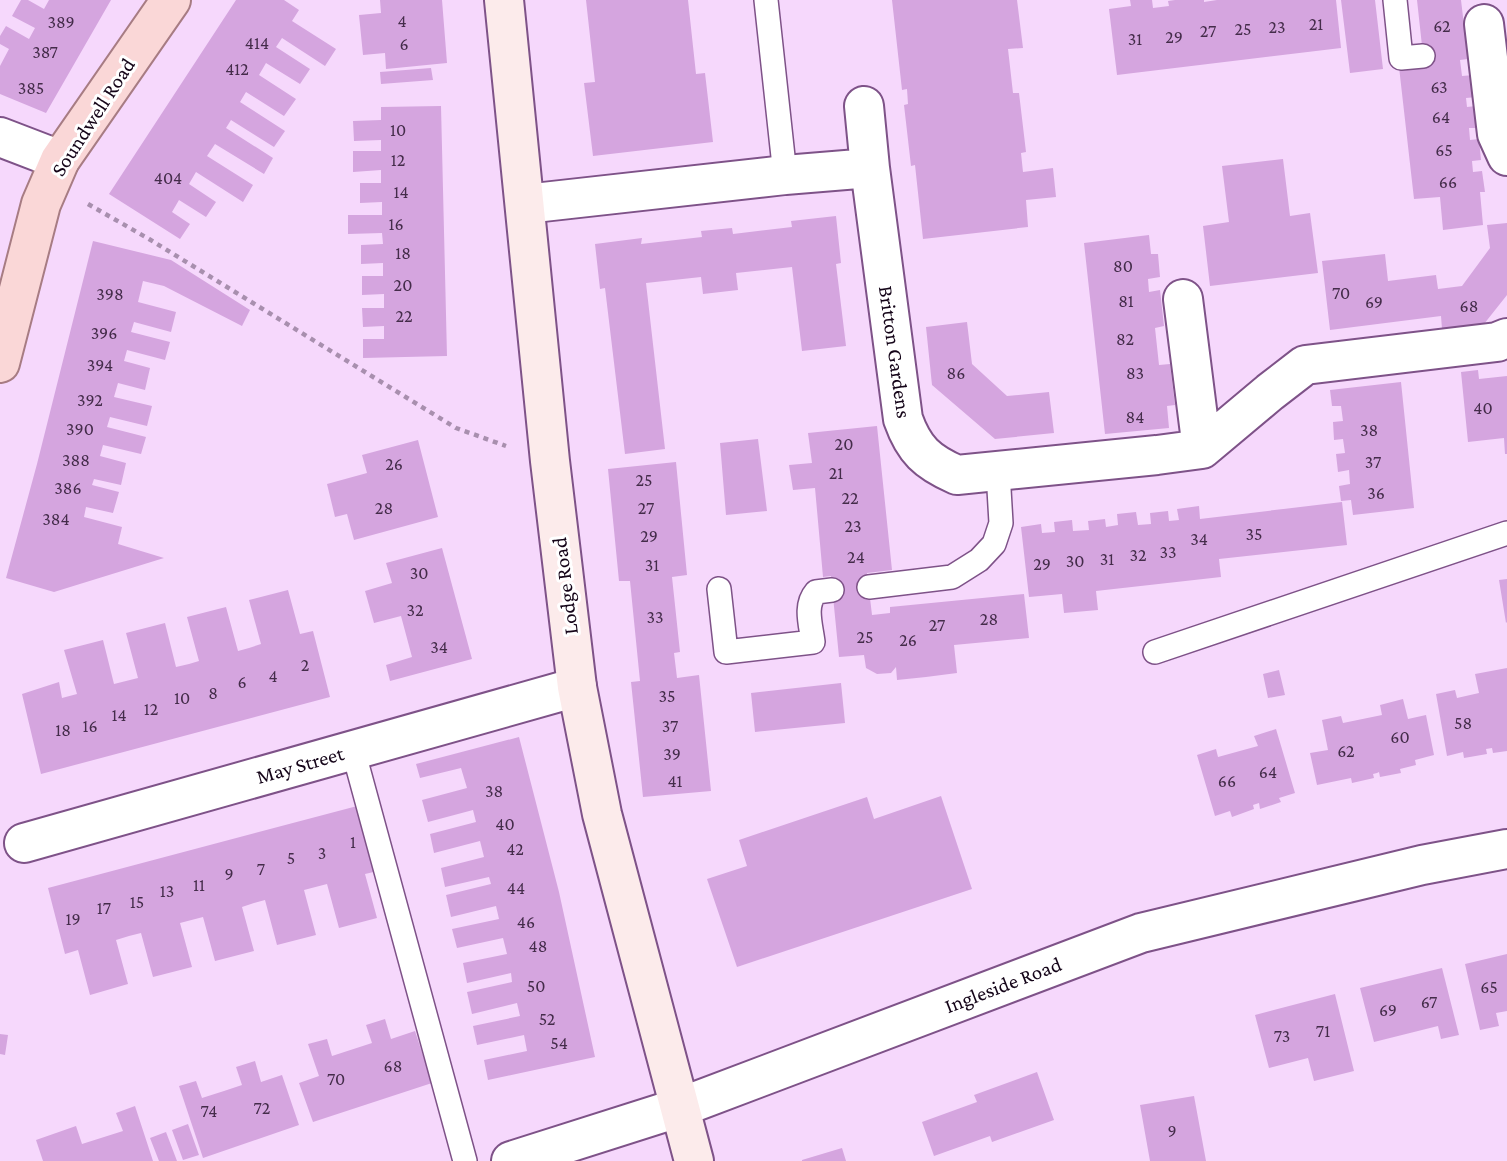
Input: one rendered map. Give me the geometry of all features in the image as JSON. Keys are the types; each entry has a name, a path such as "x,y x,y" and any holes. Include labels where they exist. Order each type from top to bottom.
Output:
{"main road":[{"name":"Soundwell Road","path":"0,363 37,221 55,171 171,0"},
{"name":"Lodge Road","path":"504,0 550,461 577,687 602,814 694,1161"}],"street":[{"path":"1479,41 1497,134 1507,156"},
{"name":"Britton Gardens","path":"864,106 903,419 909,434 927,459 957,475 1202,449"},
{"path":"0,137 55,171"},
{"path":"525,204 870,168"},
{"path":"1183,299 1202,449"},
{"path":"1202,449 1305,365 1497,342 1507,338"},
{"name":"May Street","path":"24,843 577,687"},
{"name":"Ingleside Road","path":"511,1161 681,1107 1141,933 1422,865 1507,849"}],"lane":[{"path":"766,0 785,175"},
{"path":"1395,0 1401,58 1423,57"},
{"path":"869,587 951,577 979,560 994,544 1001,523 998,472"},
{"path":"1155,652 1507,533"},
{"path":"719,589 726,652 813,642 810,599 816,592 832,590"},
{"path":"353,750 465,1161"}],"path":[{"path":"55,171 149,239 456,428 550,461"}],"building":[{"path":"21,0 28,0 44,9 49,0 111,0 46,113 0,94 0,66 9,49 0,44 0,36 6,26 29,39 35,28 12,16"},
{"path":"236,0 284,0 299,10 292,21 336,49 325,66 282,38 276,47 310,69 300,84 266,63 259,75 296,99 284,116 246,92 240,102 285,131 274,147 231,120 226,128 273,158 264,174 215,144 207,156 253,185 243,202 196,172 189,184 216,202 206,217 179,200 172,212 190,224 180,239 109,194"},
{"path":"380,0 442,0 447,63 386,69 385,53 363,55 359,15 381,13"},
{"path":"586,0 688,0 696,74 705,73 713,142 593,156 584,83 595,82"},
{"path":"892,0 1017,0 1023,48 1008,49 1013,93 1019,93 1026,152 1021,153 1023,172 1053,168 1056,197 1026,200 1028,227 923,239 915,165 911,166 904,105 908,104 907,89 902,90"},
{"path":"1130,0 1152,0 1153,8 1169,6 1168,1 1175,0 1336,0 1341,48 1117,75 1109,9 1131,6"},
{"path":"1341,0 1375,0 1383,69 1350,73"},
{"path":"1417,0 1461,0 1468,59 1460,60 1462,76 1474,75 1477,97 1466,98 1467,107 1476,106 1479,128 1469,128 1470,140 1479,139 1481,160 1472,161 1473,172 1482,171 1485,192 1480,192 1483,225 1443,230 1440,197 1414,199 1399,67 1424,64"},
{"path":"431,68 433,80 381,84 380,72"},
{"path":"441,106 447,356 363,358 363,339 384,339 384,326 363,327 362,308 384,308 384,294 362,295 362,276 383,276 383,263 361,264 361,245 383,244 382,233 348,234 348,215 382,215 382,202 360,203 360,183 381,183 381,170 353,172 353,151 381,151 381,140 354,141 353,121 381,120 381,107"},
{"path":"1283,159 1290,216 1310,213 1318,273 1210,286 1203,226 1229,222 1222,166"},
{"path":"836,216 841,263 836,264 846,346 802,351 792,267 736,273 738,290 703,294 701,277 646,283 665,449 625,454 605,288 600,289 595,244 642,238 641,244 702,237 701,231 732,228 733,234 792,227 791,221"},
{"path":"1507,223 1507,295 1484,324 1442,329 1441,316 1330,330 1322,261 1385,254 1388,281 1436,275 1438,289 1462,286 1490,248 1487,225"},
{"path":"1149,235 1151,254 1158,254 1160,277 1148,279 1149,292 1160,290 1164,326 1155,328 1159,365 1170,364 1175,405 1167,406 1169,428 1105,434 1084,243"},
{"path":"93,241 171,260 250,310 242,326 164,286 143,281 138,302 176,312 171,332 134,322 131,332 170,342 165,360 127,350 124,361 150,368 145,390 118,383 114,397 152,406 147,426 110,417 107,427 146,437 141,454 103,445 100,456 126,463 121,485 94,479 92,485 119,492 113,513 86,507 84,517 122,527 118,544 164,558 54,592 6,578"},
{"path":"967,322 972,364 1007,396 1049,392 1054,433 995,439 932,385 926,327"},
{"path":"1478,370 1479,379 1507,376 1507,454 1504,438 1468,442 1461,372"},
{"path":"1401,382 1414,508 1353,515 1351,500 1341,501 1339,486 1350,484 1349,470 1338,472 1336,454 1345,453 1343,439 1334,440 1333,422 1343,421 1341,406 1332,406 1330,390"},
{"path":"877,426 892,570 867,573 872,615 890,613 890,607 1024,594 1029,638 954,645 957,673 897,680 896,667 891,673 877,674 866,668 864,655 839,657 831,576 823,577 815,488 793,490 789,465 812,463 808,433"},
{"path":"758,439 767,511 726,515 720,443"},
{"path":"418,440 438,517 354,540 347,514 335,517 327,484 367,473 362,455"},
{"path":"676,462 687,575 672,577 680,652 674,653 677,678 699,675 711,791 643,797 631,682 640,681 630,581 619,581 608,469"},
{"path":"1342,502 1347,545 1219,559 1221,577 1096,591 1098,610 1064,613 1062,594 1029,597 1021,527 1041,524 1042,533 1055,532 1054,522 1072,520 1073,531 1089,530 1088,521 1105,519 1106,527 1118,525 1117,514 1136,512 1138,525 1151,524 1150,513 1168,511 1169,521 1179,520 1177,509 1199,506 1200,519"},
{"path":"442,548 472,659 390,681 386,665 412,657 401,616 374,623 365,591 392,583 386,563"},
{"path":"1507,579 1507,622 1506,623 1499,580"},
{"path":"288,590 300,634 313,631 330,697 41,774 22,694 59,682 62,698 77,694 64,650 103,640 114,684 138,678 126,633 165,623 176,667 189,664 199,661 187,617 226,607 238,651 261,644 249,600"},
{"path":"1507,668 1507,751 1493,753 1492,748 1486,749 1487,754 1464,758 1463,752 1447,756 1436,694 1455,690 1457,698 1479,693 1475,674"},
{"path":"1279,670 1285,695 1268,698 1263,674"},
{"path":"841,683 845,723 755,732 751,693"},
{"path":"1403,699 1408,719 1426,715 1434,755 1415,760 1416,765 1400,769 1401,773 1380,777 1379,772 1373,774 1374,778 1352,783 1351,778 1317,785 1310,753 1328,750 1322,720 1341,716 1343,723 1382,715 1380,705"},
{"path":"1276,729 1295,793 1279,798 1281,802 1260,809 1259,803 1253,805 1254,809 1232,817 1230,811 1215,816 1197,755 1216,749 1218,757 1258,746 1254,736"},
{"path":"519,737 559,892 595,1057 488,1080 484,1060 527,1051 524,1035 477,1045 473,1026 520,1016 517,1003 472,1014 467,992 512,982 511,973 467,983 463,963 507,954 503,938 457,948 452,929 499,919 496,906 451,917 446,895 491,884 489,877 445,887 441,868 484,857 480,841 434,853 430,834 476,822 473,810 428,822 422,800 467,788 461,768 420,778 416,764"},
{"path":"941,796 972,889 737,967 707,879 747,866 739,840 867,797 874,819"},
{"path":"361,805 378,871 365,874 377,918 339,928 327,884 304,890 316,935 277,945 265,900 242,907 254,951 215,961 203,917 180,923 192,967 153,977 141,933 129,936 116,940 128,984 90,995 78,950 65,954 48,888"},
{"path":"1507,954 1507,1011 1496,1013 1499,1026 1480,1030 1465,964"},
{"path":"1442,968 1459,1035 1441,1039 1438,1026 1374,1042 1360,988"},
{"path":"1335,994 1354,1071 1314,1081 1308,1058 1269,1068 1255,1015"},
{"path":"385,1019 391,1039 415,1031 432,1083 313,1122 299,1083 319,1076 308,1044 327,1039 332,1056 372,1043 366,1025"},
{"path":"0,1034 8,1035 5,1055 0,1054"},
{"path":"255,1061 261,1082 282,1075 299,1125 203,1158 179,1086 196,1081 202,1098 224,1091 242,1085 236,1067"},
{"path":"1037,1072 1054,1120 992,1142 990,1136 934,1156 922,1122 977,1102 974,1095"},
{"path":"1194,1096 1206,1161 1150,1161 1140,1105"},
{"path":"135,1106 153,1161 43,1161 36,1140 76,1126 82,1144 123,1131 116,1113"},
{"path":"188,1124 199,1155 183,1160 172,1130"},
{"path":"166,1132 177,1161 159,1161 150,1138"},
{"path":"842,1148 846,1161 802,1161 802,1160"}]}
